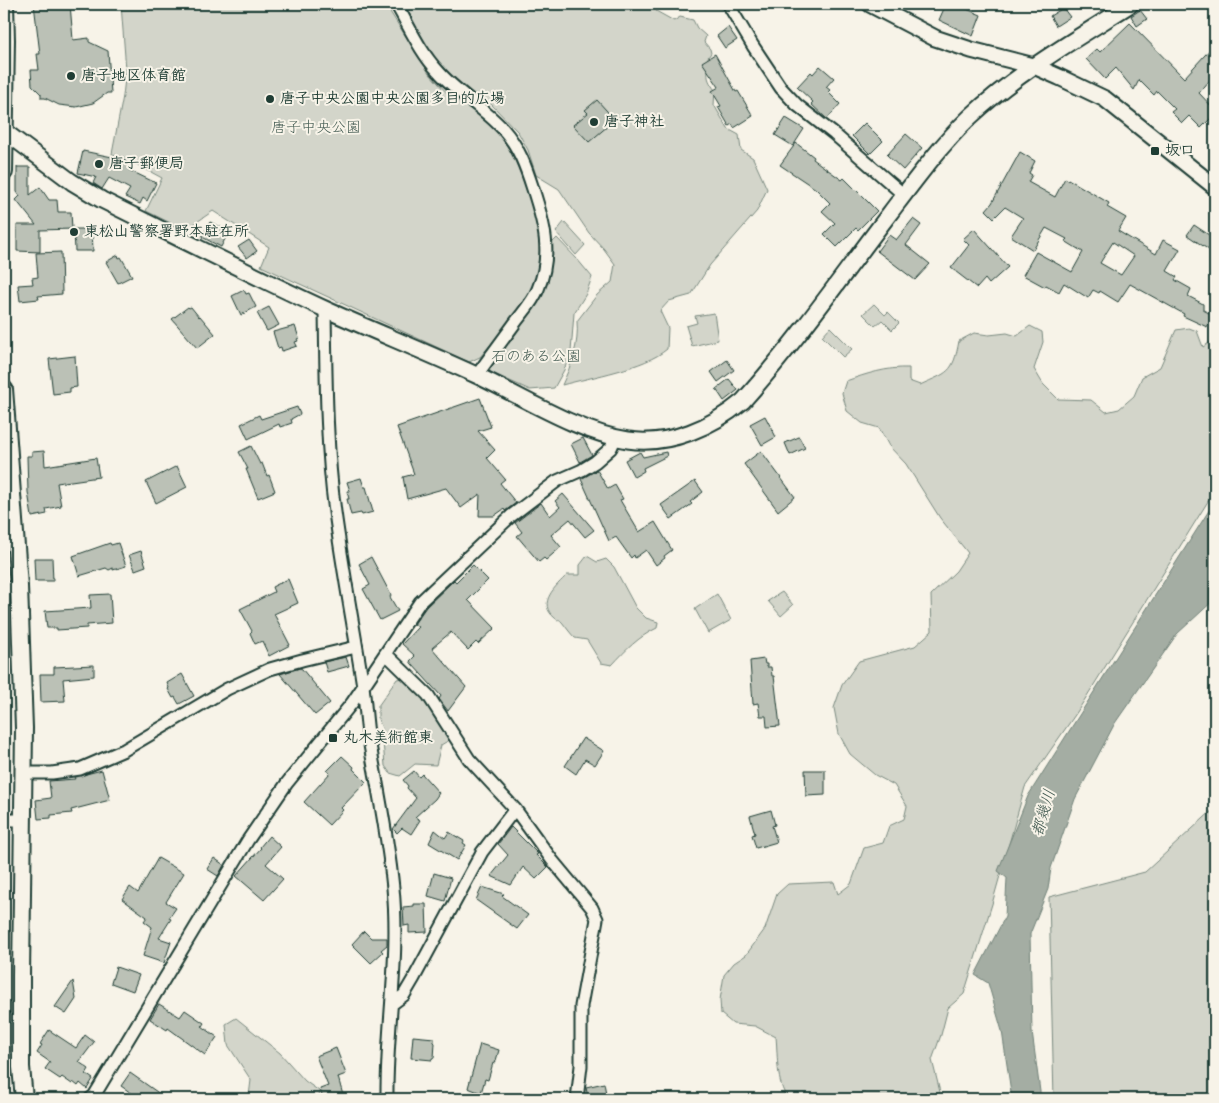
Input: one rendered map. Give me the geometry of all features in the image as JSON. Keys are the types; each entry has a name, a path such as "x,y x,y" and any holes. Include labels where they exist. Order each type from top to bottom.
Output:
{"main road":[{"path":"4,172 5,4"},
{"path":"4,389 11,587 24,728 21,1012 21,1066 24,1099"}],"street":[{"path":"396,4 422,50 436,70 456,90 503,129 515,146 523,158 544,222 545,263 539,288 530,304 477,375"},
{"path":"743,4 731,8 781,88 797,105 834,134 904,195"},
{"path":"870,4 935,38 971,50 1034,66 1105,99 1215,187"},
{"path":"5,132 72,182 102,200 325,309 477,375 575,423 629,440 662,439 699,429 729,413 743,401 818,308 904,195 970,118 1034,66 1131,4"},
{"path":"325,309 330,463 334,511 363,686 368,731 387,834 394,889 392,1004 386,1063 387,1099"},
{"path":"90,1099 94,1096 145,1014 248,840 287,783 352,703 420,602 511,516 557,481 595,462 611,448 616,437"},
{"path":"23,773 52,773 80,769 124,750 227,689 270,670 356,647"},
{"path":"386,654 428,695 469,759 515,809 552,860 592,908 597,919 581,1006 581,1066 577,1099"},
{"path":"392,1004 404,995 482,852 515,809"},
{"path":"4,820 23,820"}],"green space":[{"name":"唐子中央公園","path":"121,4 385,4 429,73 448,94 475,112 496,131 512,153 534,206 542,241 539,269 532,289 515,316 480,357 469,362 261,266 269,247 213,211 185,230 146,211 162,178 125,158 112,154 126,70"},
{"path":"405,4 655,4 656,11 674,21 680,17 693,20 697,28 706,36 704,42 711,53 708,57 708,74 709,81 715,90 714,105 728,129 739,135 741,150 753,158 767,189 757,211 710,265 691,295 669,301 660,311 668,328 667,349 657,356 632,367 562,385 574,354 577,338 577,321 597,295 612,282 615,264 589,233 559,189 536,175 528,150 518,132 491,104 449,82 421,38"},
{"path":"564,222 585,245 576,255 556,232"},
{"name":"石のある公園","path":"557,238 592,277 586,294 574,313 571,352 564,370 554,388 530,390 490,372 489,366 548,273 552,243"},
{"path":"874,304 885,315 888,312 899,323 892,330 882,320 875,326 863,314"},
{"path":"714,313 718,340 692,346 686,326 697,323 695,316"},
{"path":"1030,326 1042,332 1043,342 1034,369 1043,384 1058,399 1091,400 1106,412 1119,409 1134,396 1142,377 1160,367 1176,330 1189,328 1197,331 1203,347 1215,339 1215,490 1077,712 1025,787 964,994 948,1008 932,1060 940,1092 937,1099 788,1099 779,1077 776,1037 755,1026 733,1024 721,1014 720,1000 724,975 734,963 746,955 765,929 777,894 788,884 834,882 838,894 851,884 864,848 883,843 889,826 904,819 907,806 894,785 875,775 850,754 839,734 834,708 842,685 859,661 915,646 932,631 931,595 956,571 968,553 940,518 906,464 889,446 879,428 862,423 847,411 842,393 846,381 893,369 909,368 909,381 920,385 948,371 957,352 959,341 974,333 989,335 1007,333 1017,336"},
{"path":"830,327 852,349 843,357 822,336"},
{"path":"587,556 597,562 606,559 614,567 636,608 646,618 658,622 657,628 627,649 612,665 601,663 587,640 575,638 562,622 555,618 547,606 553,589 567,575 580,575 580,565"},
{"path":"782,592 793,605 781,616 768,601"},
{"path":"717,594 731,620 708,633 695,609"},
{"path":"403,678 424,695 451,739 441,745 436,765 415,764 400,776 390,773 385,766 382,728 378,719 378,706 397,679"},
{"path":"1215,808 1215,1099 1054,1099 1049,897 1145,872"},
{"path":"236,1018 280,1053 305,1081 319,1091 320,1099 247,1099 251,1080 228,1045 226,1024"}],"water":[{"name":"都幾川","path":"1215,501 1215,599 1177,634 1115,723 1075,799 1051,868 1048,889 1030,934 1032,1032 1041,1099 1012,1099 1002,1031 988,983 975,975 1005,917 1007,878 998,871 1028,796"}],"building":[{"name":"唐子地区体育館","path":"34,4 70,4 73,40 89,38 89,42 108,51 111,93 107,93 93,103 76,107 59,105 41,98 41,94 32,85 31,70 39,70 37,54 40,54"},
{"path":"946,4 966,4 964,8 981,15 973,36 939,20"},
{"path":"1063,8 1070,17 1056,26 1050,16"},
{"path":"1140,10 1147,19 1137,26 1131,16"},
{"path":"1130,23 1184,78 1215,44 1215,74 1199,93 1215,110 1215,114 1201,128 1189,116 1182,123 1171,112 1175,109 1157,91 1154,95 1139,80 1134,90 1116,68 1105,79 1086,59 1097,49 1100,52"},
{"path":"728,27 737,40 725,48 717,36"},
{"path":"715,54 736,92 738,91 753,116 734,128 732,124 729,126 718,107 721,106 712,91 719,87 702,62"},
{"path":"820,66 834,78 826,87 830,90 828,92 840,104 827,119 797,87 811,72 813,74"},
{"name":"唐子神社","path":"597,100 615,120 589,142 573,125 588,113 585,110"},
{"path":"786,118 804,129 793,146 775,135"},
{"path":"865,123 883,141 870,154 852,136"},
{"path":"906,134 922,148 903,170 887,155"},
{"path":"796,143 814,157 813,159 842,180 844,178 877,211 837,247 824,234 835,223 822,211 830,203 816,189 780,165"},
{"path":"83,151 122,159 132,165 129,170 156,183 147,201 143,198 140,204 125,197 130,189 109,178 102,189 93,183 96,177 78,173"},
{"path":"1020,152 1035,161 1029,173 1032,175 1028,182 1055,197 1065,178 1068,179 1109,203 1107,207 1126,218 1118,231 1156,254 1163,240 1180,249 1167,271 1177,277 1175,280 1191,289 1188,296 1203,304 1203,310 1213,315 1207,327 1183,316 1184,314 1130,284 1118,302 1100,291 1099,293 1093,290 1088,298 1064,283 1059,292 1023,275 1036,252 1072,272 1083,252 1065,241 1067,239 1046,228 1033,250 1011,236 1023,218 1005,207 994,218 986,210 992,203","holes":["1113,242 1134,256 1121,275 1100,263"]},
{"path":"17,167 30,167 30,195 40,187 49,200 57,200 58,212 71,212 72,229 40,230 40,252 17,251 17,225 36,225 16,200 20,196 17,192"},
{"path":"913,219 921,225 906,245 930,264 915,280 877,251 889,235 896,240"},
{"path":"210,222 229,231 221,247 202,237"},
{"path":"1194,225 1215,239 1209,250 1187,235"},
{"path":"74,229 92,229 93,251 75,251"},
{"path":"974,229 1008,267 989,284 985,279 977,288 951,268 969,245 963,239"},
{"path":"249,240 257,251 247,258 238,247"},
{"path":"61,252 62,294 38,296 39,299 20,301 18,285 33,284 32,278 38,277 36,253"},
{"path":"118,255 132,276 118,283 106,262"},
{"path":"244,290 246,294 249,293 256,307 241,315 232,296"},
{"path":"188,307 191,307 200,316 215,334 197,348 172,319"},
{"path":"269,307 279,325 267,331 257,313"},
{"path":"295,326 299,338 295,342 297,346 282,351 281,347 278,348 273,332"},
{"path":"75,356 77,387 70,388 70,392 53,394 49,359"},
{"path":"727,360 734,370 718,382 711,372"},
{"path":"729,379 738,390 724,401 716,389"},
{"path":"480,398 491,427 478,431 495,450 487,458 505,479 500,483 516,503 494,516 479,516 480,494 461,508 446,488 407,499 403,477 414,474 397,427"},
{"path":"297,407 300,414 291,419 292,423 280,427 279,424 248,439 241,424 259,415 261,419"},
{"path":"765,416 776,437 762,445 750,424"},
{"path":"799,437 805,448 790,455 785,443"},
{"path":"583,438 592,455 580,462 571,444"},
{"path":"251,446 260,464 262,463 267,476 269,475 275,491 258,498 246,469 248,469 239,452"},
{"path":"44,451 45,466 96,458 99,477 57,483 61,506 46,509 47,514 32,517 28,492 27,456 32,456 32,452"},
{"path":"761,451 795,497 778,511 744,464"},
{"path":"640,452 643,457 666,452 667,456 643,468 644,471 634,477 625,460"},
{"path":"177,466 187,487 156,503 146,482"},
{"path":"597,470 608,489 615,485 623,499 620,500 639,532 655,522 672,550 656,565 646,550 635,558 634,555 631,558 616,537 609,541 581,479"},
{"path":"361,478 364,487 366,487 373,512 351,515 347,499 349,499 347,491 350,491 347,482"},
{"path":"695,481 703,492 690,502 692,504 671,519 661,505"},
{"path":"563,494 594,530 585,537 570,519 551,535 561,547 546,560 544,558 539,562 517,536 522,532 515,523 541,503 550,516 560,507 555,501"},
{"path":"110,543 111,545 118,543 126,566 113,570 113,568 109,570 106,568 79,576 73,556"},
{"path":"141,551 146,566 135,570 129,555"},
{"path":"371,557 398,611 380,620 363,589 370,585 359,564"},
{"path":"34,558 52,558 53,581 35,581"},
{"path":"473,565 488,580 468,600 495,628 478,644 476,642 468,650 451,632 432,648 466,687 448,711 439,699 441,696 410,661 415,656 402,644 418,627 414,624 426,607"},
{"path":"288,579 298,603 274,614 290,645 269,656 262,641 255,644 250,633 252,631 240,609 274,592 272,587"},
{"path":"110,594 112,623 87,625 87,628 57,630 57,628 47,628 45,611 91,608 90,595"},
{"path":"346,657 349,666 327,672 324,662"},
{"path":"764,659 767,667 771,667 772,676 774,676 780,726 767,727 766,716 760,716 758,703 753,704 750,661"},
{"path":"94,665 94,676 63,679 65,701 41,702 40,674 54,674 54,667"},
{"path":"300,668 330,703 315,715 280,674"},
{"path":"182,674 194,696 179,704 175,697 173,698 167,683"},
{"path":"583,738 604,751 595,765 585,759 576,774 565,766"},
{"path":"342,756 366,782 341,808 343,810 329,825 304,802 330,773 327,771"},
{"path":"102,770 110,800 71,810 72,813 51,815 51,818 38,819 36,800 51,798 49,781 75,779 74,777"},
{"path":"805,770 825,770 825,795 806,796"},
{"path":"414,771 419,777 422,774 439,793 415,817 420,820 411,834 402,828 397,833 393,829 416,798 403,780"},
{"path":"771,810 775,825 772,826 777,842 756,848 752,835 755,834 750,816"},
{"path":"511,827 548,867 536,879 523,867 511,885 491,876 508,855 498,844"},
{"path":"435,830 445,838 449,832 464,841 463,843 466,845 457,860 429,843"},
{"path":"269,836 281,847 266,864 283,879 264,900 236,876"},
{"path":"158,858 184,873 166,902 176,908 159,938 171,942 164,963 143,956 152,927 144,921 147,917 122,899 130,887 138,893"},
{"path":"214,858 224,865 218,876 207,869"},
{"path":"434,873 451,878 445,901 428,896"},
{"path":"482,887 504,894 502,896 528,915 517,929 476,900"},
{"path":"414,904 426,904 427,932 409,933 409,925 404,926 403,907 414,906"},
{"path":"364,931 371,938 387,938 387,945 381,950 383,952 371,963 352,944"},
{"path":"116,967 139,975 133,991 111,983"},
{"path":"73,981 76,999 66,1014 55,1007"},
{"path":"159,1004 180,1017 185,1010 204,1023 202,1026 217,1037 205,1055 168,1028 167,1030 150,1019"},
{"path":"49,1030 76,1048 85,1035 94,1042 79,1062 89,1069 86,1074 93,1079 87,1089 80,1083 78,1086 62,1077 60,1079 45,1069 50,1062 37,1053 42,1045 40,1044"},
{"path":"413,1036 434,1038 434,1058 432,1060 411,1058"},
{"path":"480,1044 499,1050 488,1080 485,1079 481,1093 468,1088"},
{"path":"336,1048 346,1074 338,1077 344,1099 323,1099 320,1089 328,1086 316,1056"},
{"path":"130,1073 167,1099 140,1099 121,1086"},
{"path":"604,1083 607,1099 588,1099 586,1087"}],"place":[{"name":"唐子地区体育館","path":"71,76"},
{"name":"唐子中央公園中央公園多目的広場","path":"270,99"},
{"name":"唐子神社","path":"594,122"},
{"name":"坂口","path":"1155,151"},
{"name":"唐子郵便局","path":"99,164"},
{"name":"東松山警察署野本駐在所","path":"74,232"},
{"name":"丸木美術館東","path":"333,738"}]}
